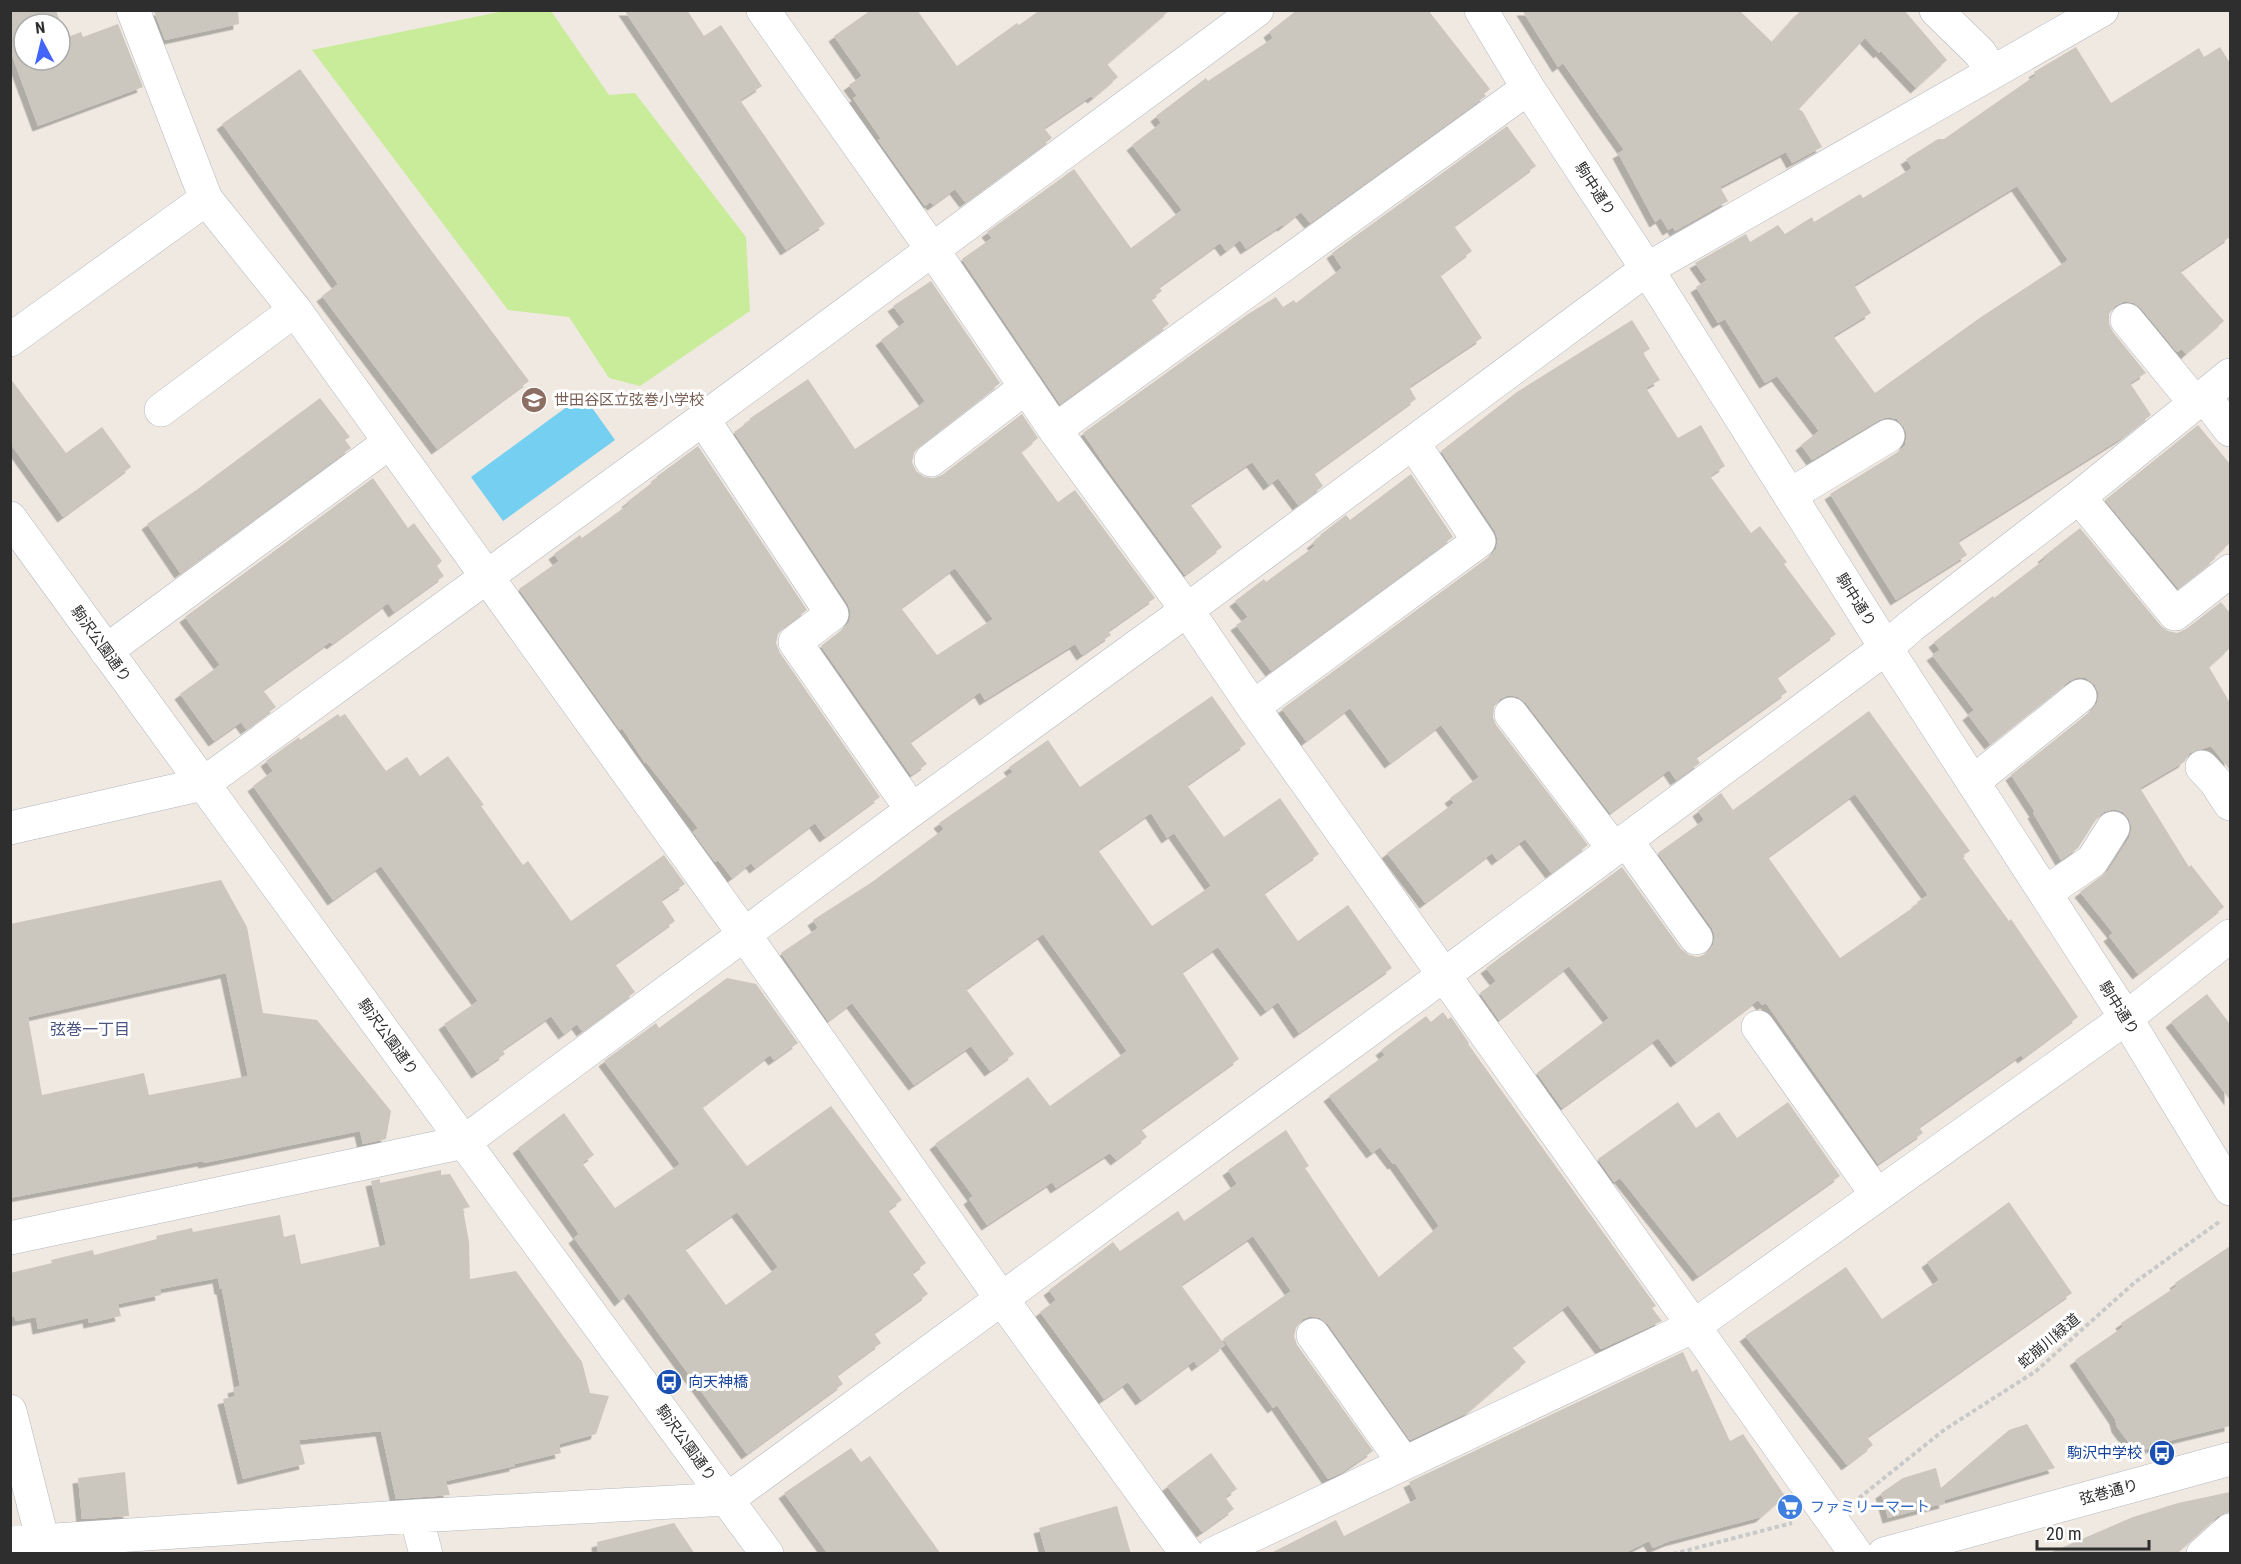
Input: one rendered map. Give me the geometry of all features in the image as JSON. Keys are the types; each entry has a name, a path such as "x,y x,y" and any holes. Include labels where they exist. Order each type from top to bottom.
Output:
{"street":[{"path":"133,10 206,199 295,310 744,934 1001,1298 1187,1554"},
{"path":"763,10 933,249 1054,430 1187,610 1253,707 1856,1554"},
{"path":"10,828 203,784 1257,10"},
{"name":"駒中通り","path":"1481,10 1528,88 1647,269 1886,648 2126,1018 2230,1189"},
{"path":"1936,10 1980,53 1992,72"},
{"path":"10,1238 464,1142 1647,269 2102,10"},
{"path":"1054,430 1528,88"},
{"path":"10,340 206,199"},
{"path":"161,410 295,310"},
{"path":"2127,320 2230,430"},
{"path":"10,1543 44,1547 416,1516 728,1499 1886,648 2230,375"},
{"path":"931,460 1026,387"},
{"path":"703,419 832,614 795,642 912,810"},
{"path":"1791,495 1888,436"},
{"path":"106,651 390,442"},
{"path":"1253,707 1479,540 1413,443"},
{"path":"2079,497 2175,614 2230,572"},
{"name":"駒沢公園通り","path":"10,518 767,1554"},
{"path":"1973,782 2080,696"},
{"path":"1511,714 1696,938"},
{"path":"2202,767 2215,781 2230,804"},
{"path":"2045,893 2091,861 2112,828"},
{"path":"1213,1554 1694,1326 2126,1018 2230,936"},
{"path":"1758,1026 1877,1195"},
{"path":"1313,1335 1404,1463"},
{"path":"10,1411 44,1547"},
{"name":"弦巻通り","path":"1884,1554 2230,1459"},
{"path":"416,1516 426,1554"},
{"path":"2203,1554 2230,1530"}],"path":[{"name":"蛇崩川緑道","path":"1851,1504 1944,1430 2036,1371 2134,1283 2222,1220"},
{"path":"1673,1554 1794,1522"}],"green space":[{"path":"504,11 551,11 609,95 635,93 746,237 750,311 640,386 609,378 569,317 508,310 312,50"}],"water":[{"path":"583,395 615,440 503,521 471,477"}],"building":[{"path":"10,10 56,10 57,12 12,12 12,55"},
{"path":"238,10 239,24 165,40 154,11"},
{"path":"624,10 687,10 704,36 721,25 762,86 740,100 825,224 786,250"},
{"path":"871,10 917,10 957,66 1017,23 1019,25 1040,10 1170,10 1107,64 1118,77 1093,98 1091,96 1044,128 1052,138 965,202 955,189 933,205 930,202 925,206 878,140 881,139 853,98 857,96 849,85 862,76 834,36"},
{"path":"1297,10 1428,10 1490,89 1484,94 1486,96 1310,223 1301,212 1246,249 1240,240 1226,251 1220,243 1159,287 1162,291 1151,299 1169,324 1060,404 962,259 992,238 987,232 1074,169 1131,248 1182,210 1132,145 1161,123 1156,116 1206,78 1208,81 1273,38 1269,32"},
{"path":"1522,10 1739,10 1772,42 1801,10 1904,10 1947,60 1916,88 1881,51 1879,53 1865,38 1799,109 1803,112 1822,147 1792,163 1786,152 1720,187 1728,201 1675,231 1673,227 1668,230 1661,218 1655,222 1618,153 1624,150 1563,63 1558,67"},
{"path":"118,24 143,87 38,126 18,72 72,72 72,35 81,32 83,37"},
{"path":"2076,47 2111,103 2199,48 2204,57 2220,47 2230,63 2230,237 2180,271 2224,321 2186,354 2182,349 2177,352 2141,308 2134,303 2125,301 2115,306 2109,314 2109,324 2146,373 2130,383 2151,415 2123,437 1958,541 1967,555 1896,600 1830,494 1898,452 1905,445 1907,435 1904,427 1897,419 1888,417 1879,420 1812,460 1801,445 1819,431 1777,376 1765,383 1725,319 1718,323 1696,287 1707,280 1695,263 1746,234 1750,242 1778,225 1785,234 1812,217 1814,222 1860,194 1863,198 1912,168 1906,159 1938,139 1944,139 2036,75 2034,72","holes":["2017,186 2068,260 1981,317 1875,393 1833,336 1871,313 1854,285"]},
{"path":"300,69 529,381 437,449 322,296 338,284 222,124"},
{"path":"1507,126 1536,166 1454,226 1472,251 1440,275 1482,338 1409,387 1416,399 1314,473 1323,486 1298,505 1278,478 1269,485 1252,462 1190,504 1222,547 1185,575 1083,433 1248,314 1276,297 1283,307 1294,300 1296,303 1342,268 1332,253"},
{"path":"931,281 1000,383 919,446 912,462 916,471 924,477 934,478 942,475 1022,414 1038,438 1021,452 1058,502 1075,490 1155,598 1108,631 1111,635 1082,655 1075,644 985,700 980,692 910,742 927,764 911,775 821,646 849,622 851,613 848,604 734,432 751,420 749,419 808,379 855,449 918,407 925,401 881,340 905,322 893,306","holes":["955,568 993,619 937,655 901,608"]},
{"path":"1632,320 1650,349 1643,353 1660,380 1646,388 1678,438 1701,425 1725,466 1710,476 1751,533 1760,526 1787,562 1784,564 1836,634 1777,677 1787,692 1696,757 1700,763 1676,780 1669,770 1610,813 1526,703 1518,697 1509,695 1500,699 1494,707 1493,717 1496,725 1588,845 1551,873 1525,839 1497,860 1492,853 1425,903 1387,853 1454,803 1450,798 1479,777 1441,725 1390,763 1350,708 1306,741 1282,709 1490,556 1496,549 1498,540 1495,531 1441,451 1517,392"},
{"path":"10,378 66,453 102,427 131,467 63,517 10,443"},
{"path":"320,398 350,437 345,440 351,448 180,573 147,524"},
{"path":"2198,425 2230,464 2230,543 2214,557 2216,558 2178,588 2105,500"},
{"path":"698,446 807,610 778,634 776,643 780,653 880,797 825,837 815,823 755,868 751,863 732,878 718,860 715,862 693,832 698,828 645,763 622,728 620,730 519,589 559,561 554,554 580,535 582,538 629,504 627,502 658,478 656,477"},
{"path":"1411,474 1453,537 1271,671 1236,625 1248,617 1235,601 1264,579 1266,582 1315,546 1312,543 1320,535 1346,515 1350,520"},
{"path":"373,478 408,528 414,523 442,561 437,566 444,576 394,612 388,603 263,690 276,707 246,729 241,722 214,741 180,694 220,665 185,617"},
{"path":"2080,528 2161,626 2168,631 2177,633 2186,629 2221,602 2230,613 2230,648 2209,667 2230,703 2230,770 2211,746 2190,753 2184,762 2140,788 2189,867 2191,865 2224,907 2138,974 2109,936 2113,933 2080,892 2108,871 2129,838 2132,828 2129,819 2123,812 2114,809 2104,812 2097,818 2078,848 2061,860 2033,813 2035,812 2011,775 2092,710 2099,694 2095,685 2086,678 2078,677 2069,681 1990,744 1968,715 1974,710 1932,655 1940,650 1934,642 2045,559 2043,557"},
{"path":"1212,696 1246,744 1187,785 1224,837 1280,798 1319,854 1264,893 1298,941 1348,905 1392,968 1299,1033 1278,1002 1266,1011 1218,947 1182,972 1239,1059 1141,1129 1147,1137 1116,1160 1110,1153 1056,1188 1052,1182 987,1225 969,1199 973,1196 935,1144 1028,1077 1050,1106 1127,1051 1043,934 966,989 1014,1054 990,1071 971,1046 914,1085 852,1003 828,1021 781,953 818,928 813,920 872,882 944,829 939,823 1013,772 1009,767 1048,740 1080,787","holes":["1151,813 1167,838 1174,833 1211,886 1152,926 1098,850"]},
{"path":"1869,711 1970,851 1962,856 2009,921 2011,919 2078,1017 2023,1058 2021,1055 1919,1127 1923,1133 1878,1164 1766,1003 1762,1005 1758,1000 1676,1062 1658,1038 1562,1108 1537,1073 1609,1018 1569,966 1499,1020 1480,993 1496,981 1486,968 1622,867 1681,949 1689,955 1698,957 1706,954 1713,945 1715,936 1712,928 1658,853 1704,820 1698,811 1721,793 1733,810","holes":["1855,794 1928,895 1840,958 1768,857"]},
{"path":"338,714 340,717 345,714 386,771 407,757 420,776 448,756 484,805 481,806 523,865 528,861 571,921 664,855 685,884 661,900 675,921 615,964 635,992 582,1031 577,1024 564,1034 551,1016 502,1050 505,1054 477,1073 444,1024 478,1001 381,866 333,900 253,786 273,771 266,761 299,737 300,740"},
{"path":"221,880 247,927 263,1013 317,1020 391,1111 386,1139 363,1144 360,1131 204,1163 203,1161 10,1198 10,924","holes":["226,973 248,1076 149,1095 144,1073 42,1095 28,1017"]},
{"path":"727,978 756,984 798,1043 774,1060 770,1055 702,1107 747,1166 831,1106 902,1200 888,1210 926,1263 912,1273 928,1294 874,1333 881,1343 837,1375 843,1384 747,1454 629,1293 620,1301 574,1238 579,1234 518,1148 564,1113 594,1155 582,1163 615,1208 680,1164 604,1061 656,1023 659,1028","holes":["737,1212 778,1267 726,1305 685,1249"]},
{"path":"2207,994 2230,1024 2230,1100 2171,1022"},
{"path":"1443,1012 1448,1019 1451,1017 1656,1306 1652,1308 1662,1321 1601,1349 1568,1305 1512,1347 1526,1362 1467,1413 1410,1440 1328,1324 1320,1318 1311,1316 1303,1319 1296,1328 1294,1336 1297,1345 1373,1451 1328,1479 1277,1405 1273,1408 1223,1339 1291,1291 1253,1236 1181,1285 1225,1345 1197,1366 1194,1361 1141,1400 1128,1382 1104,1399 1040,1312 1056,1300 1049,1290 1113,1242 1120,1251 1178,1211 1184,1221 1237,1184 1228,1170 1286,1130 1309,1166 1305,1168 1379,1277 1439,1226 1395,1163 1393,1164 1380,1147 1372,1153 1329,1096 1385,1055 1381,1050 1426,1016 1431,1022"},
{"path":"1678,1102 1696,1128 1719,1112 1737,1138 1788,1102 1840,1176 1698,1276 1620,1178 1614,1182 1598,1159"},
{"path":"441,1170 441,1175 450,1174 470,1207 463,1209 469,1242 470,1279 516,1271 582,1362 590,1393 609,1396 596,1434 559,1444 561,1453 446,1481 450,1495 396,1499 381,1431 299,1440 305,1464 243,1479 223,1399 235,1396 233,1388 240,1386 218,1278 160,1289 161,1295 118,1304 121,1316 89,1323 88,1318 38,1329 36,1317 16,1321 14,1316 10,1317 10,1273 52,1263 51,1260 93,1250 94,1255 157,1239 156,1236 192,1228 193,1232 280,1215 284,1237 295,1234 301,1264 386,1245 371,1181 380,1179 380,1183"},
{"path":"2009,1202 2072,1293 1867,1437 1873,1445 1847,1465 1745,1336 1846,1267 1882,1319 1939,1280 1927,1262"},
{"path":"2230,1246 2230,1426 2164,1442 2165,1444 2136,1452 2117,1427 2115,1419 2075,1360 2123,1327 2121,1323 2177,1286 2175,1283"},
{"path":"1683,1352 1692,1372 1697,1369 1730,1441 1743,1434 1785,1496 1761,1517 1670,1541 1653,1548 1649,1541 1623,1554 1269,1554 1336,1520 1344,1536 1417,1499 1409,1482"},
{"path":"2027,1424 2055,1468 1944,1500 1945,1503 1888,1518 1881,1493 1903,1478 1936,1468 1941,1488 2009,1430"},
{"path":"851,1448 861,1462 870,1456 941,1554 828,1554 784,1493"},
{"path":"1211,1453 1237,1489 1225,1497 1234,1509 1202,1532 1167,1486"},
{"path":"125,1472 129,1516 82,1519 78,1478"},
{"path":"2230,1492 2230,1512 2218,1516 2176,1554 2047,1554 2133,1517 2178,1503"},
{"path":"1117,1506 1131,1554 1046,1554 1039,1528"},
{"path":"674,1523 695,1554 598,1554 597,1542"}],"place":[{"name":"世田谷区立弦巻小学校","path":"534,400"},
{"name":"向天神橋","path":"669,1382"},
{"name":"駒沢中学校","path":"2162,1453"},
{"name":"ファミリーマート","path":"1790,1507"}],"district":[{"name":"弦巻一丁目","path":"90,1029"}]}
